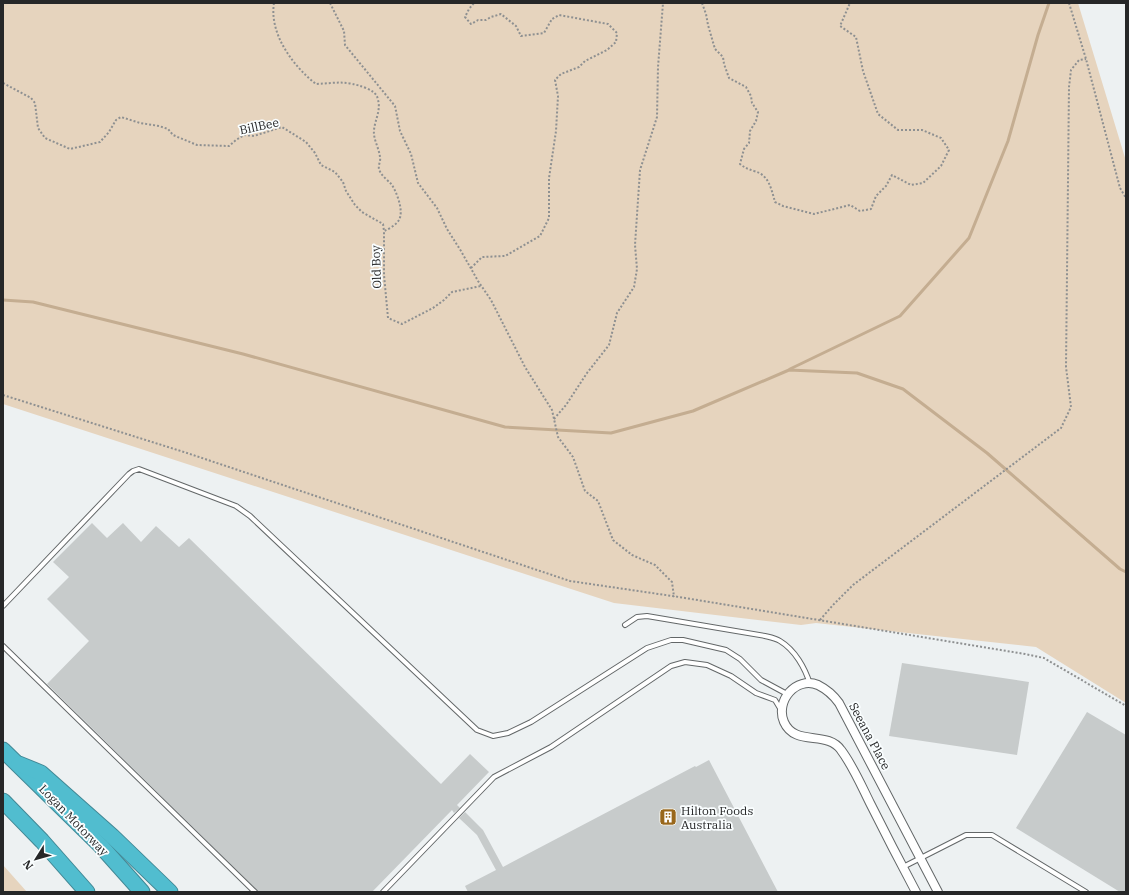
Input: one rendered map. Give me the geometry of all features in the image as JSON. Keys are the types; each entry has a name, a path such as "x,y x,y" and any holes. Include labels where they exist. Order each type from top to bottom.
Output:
{"highway":[{"name":"Logan Motorway","path":"3,750 101,846 142,892"},
{"path":"19,764 41,773 112,836 170,892"},
{"path":"3,801 42,841 87,892"}],"street":[{"path":"810,684 800,685 787,694 782,712 784,722 790,730 800,737 829,741 840,748 854,770 916,892"},
{"name":"Seeana Place","path":"810,684 818,685 833,696 839,703 938,892"}],"lane":[{"path":"3,606 129,474 139,469 236,506 250,516 477,730 493,736 508,733 531,722 647,648 671,640 683,640 726,650 740,658 761,680 787,694"},
{"path":"625,625 637,617 647,616 765,636 779,641 790,650 799,660 807,674 810,684"},
{"path":"3,646 255,892"},
{"path":"383,892 494,777 551,747 671,666 685,662 707,665 731,676 756,693 775,700 782,712"},
{"path":"902,867 966,835 992,835 1086,892"}],"path":[{"name":"Old Boy","path":"274,3 272,13 276,32 291,57 307,77 316,84 346,82 355,83 373,91 377,95 379,102 374,131 381,158 379,167 382,175 395,191 400,207 399,220 384,231 384,275 388,318 402,324 433,308 452,292 481,286"},
{"path":"330,3 344,31 345,45 395,106 400,131 411,154 418,183 437,208 447,230 491,300 525,367 552,410 558,437 573,457 585,491 598,502 613,540 632,555 655,565 672,582 674,597"},
{"path":"471,268 482,257 506,256 540,236 549,218 549,178 556,131 558,96 555,80 561,74 579,67 585,61 607,50 616,42 617,33 608,24 559,15 552,19 544,33 521,36 516,26 501,14 491,16 486,20 478,20 471,24 465,17 474,3"},
{"path":"554,419 566,405 587,373 609,345 617,313 634,287 637,269 635,245 640,170 657,117 658,68 663,3"},
{"path":"702,3 715,49 723,57 729,78 746,87 751,96 752,104 758,112 756,121 750,131 749,143 744,149 740,164 746,170 755,171 765,176 770,183 774,202 783,206 814,214 850,205 860,211 871,209 876,196 886,186 892,175 911,185 923,183 941,166 949,150 941,138 922,130 898,130 878,114 863,71 856,36 840,26 850,3"},
{"path":"1069,3 1086,59 1120,188 1126,198"},
{"path":"820,620 833,604 853,585 1061,428 1070,407 1066,367 1069,87 1071,70 1080,60 1086,59"},
{"name":"BillBee","path":"3,83 31,98 35,103 38,128 45,138 70,149 100,142 109,132 116,120 121,116 147,125 159,126 168,129 173,135 197,145 229,146 244,135 254,136 282,127 306,142 315,153 321,165 335,172 343,182 346,191 355,205 362,212 383,224 384,231"},
{"path":"3,395 187,453 570,581 820,620 1044,658 1126,706"}],"shaded area":[{"path":"3,3 1078,3 1126,161 1126,703 1036,647 816,623 801,625 614,603 3,404"},
{"path":"3,865 27,892 3,892"}],"building":[{"path":"92,523 107,538 123,523 141,542 156,526 179,547 189,538 441,784 470,754 489,772 457,805 460,808 454,813 452,810 372,892 259,892 47,684 89,641 47,599 69,577 53,562"},
{"path":"902,663 1029,682 1017,755 889,736"},
{"path":"1087,712 1126,735 1126,892 1120,892 1016,828"},
{"name":"Hilton Foods Australia","path":"709,760 778,892 468,892 465,886 496,870 477,835 459,818 465,812 483,830 503,867"}],"waterway":[{"path":"790,369 900,316 969,238 1008,141 1038,35 1049,3"},
{"path":"3,300 33,302 243,354 505,427 611,433 693,411 789,370 857,373 903,389 987,453 1120,569 1126,572"}],"place":[{"name":"Hilton Foods Australia","path":"668,817"}]}
